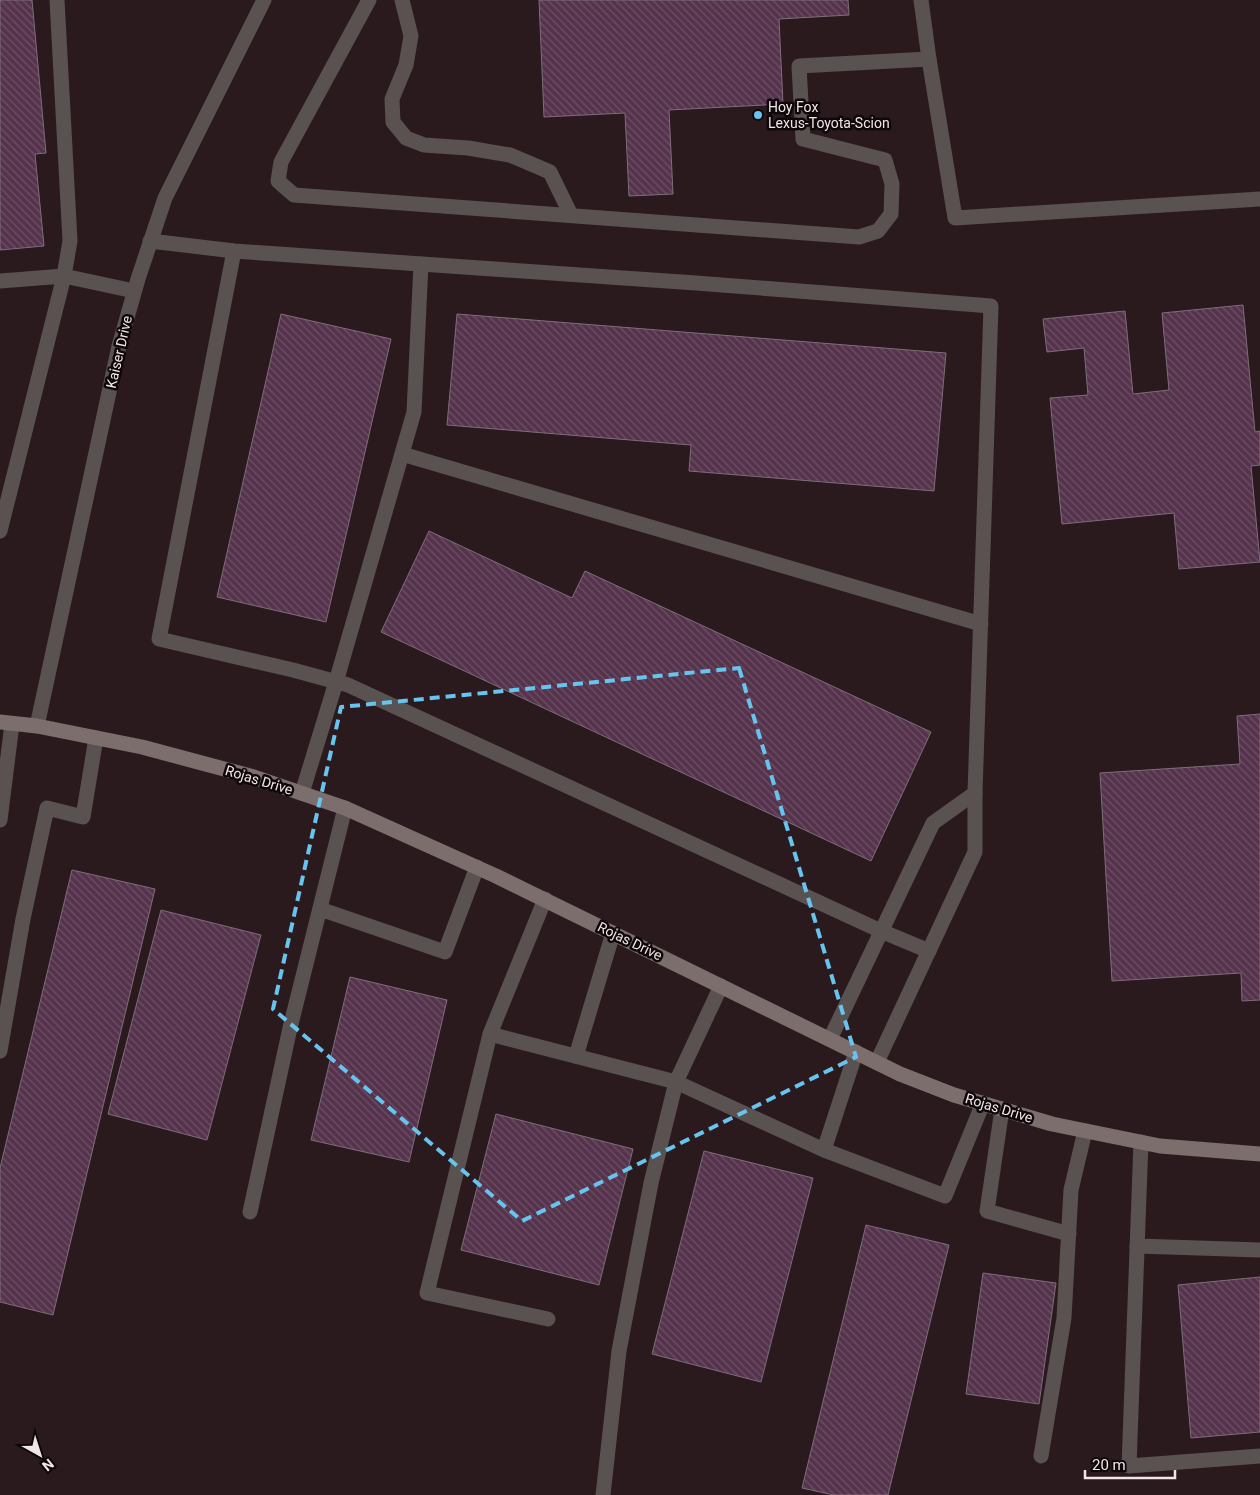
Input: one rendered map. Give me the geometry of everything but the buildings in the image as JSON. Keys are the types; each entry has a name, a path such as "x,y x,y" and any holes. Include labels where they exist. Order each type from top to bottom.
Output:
{"street":[{"path":"0,531 64,276 70,241 57,0"},
{"name":"Kaiser Drive","path":"37,726 119,346 134,291 165,198 264,0"},
{"path":"369,0 281,162 278,181 294,195 859,237 878,231 891,214 892,184 885,160 802,139 799,66 928,59"},
{"path":"402,0 411,36 406,65 392,99 392,122 406,138 424,145 468,148 510,154 550,172 571,215"},
{"path":"921,0 928,59 955,218 1260,199"},
{"path":"150,242 234,251 991,306 975,793 975,852 877,1062"},
{"path":"234,251 159,639 336,682 357,689 881,931 929,951"},
{"path":"302,793 414,412 421,264"},
{"path":"0,281 64,276 134,291"},
{"path":"402,454 981,624"},
{"path":"0,820 6,723"},
{"name":"Rojas Drive","path":"6,723 37,726 142,747 254,777 345,808 545,899 900,1074 936,1088 1052,1124 1085,1131 1160,1146 1260,1154"},
{"path":"0,1051 23,919 47,808 83,816 96,738"},
{"path":"830,1039 933,823 975,793"},
{"path":"250,1212 290,1028 345,808"},
{"path":"320,909 445,952 477,867"},
{"path":"545,899 490,1034 427,1293 548,1319"},
{"path":"576,1056 613,933"},
{"path":"603,1495 619,1351 651,1183 676,1082 721,986"},
{"path":"490,1034 676,1082 824,1150 945,1196 982,1103"},
{"path":"824,1150 856,1052"},
{"path":"1002,1109 988,1211 1069,1234"},
{"path":"1041,1456 1064,1318 1071,1190 1085,1131"},
{"path":"1141,1142 1129,1466 1260,1456"},
{"path":"1136,1246 1260,1250"}],"highlighted area":[{"path":"739,668 856,1057 522,1221 273,1009 341,707"}],"place":[{"name":"Hoy Fox Lexus-Toyota-Scion","path":"758,115"}]}
